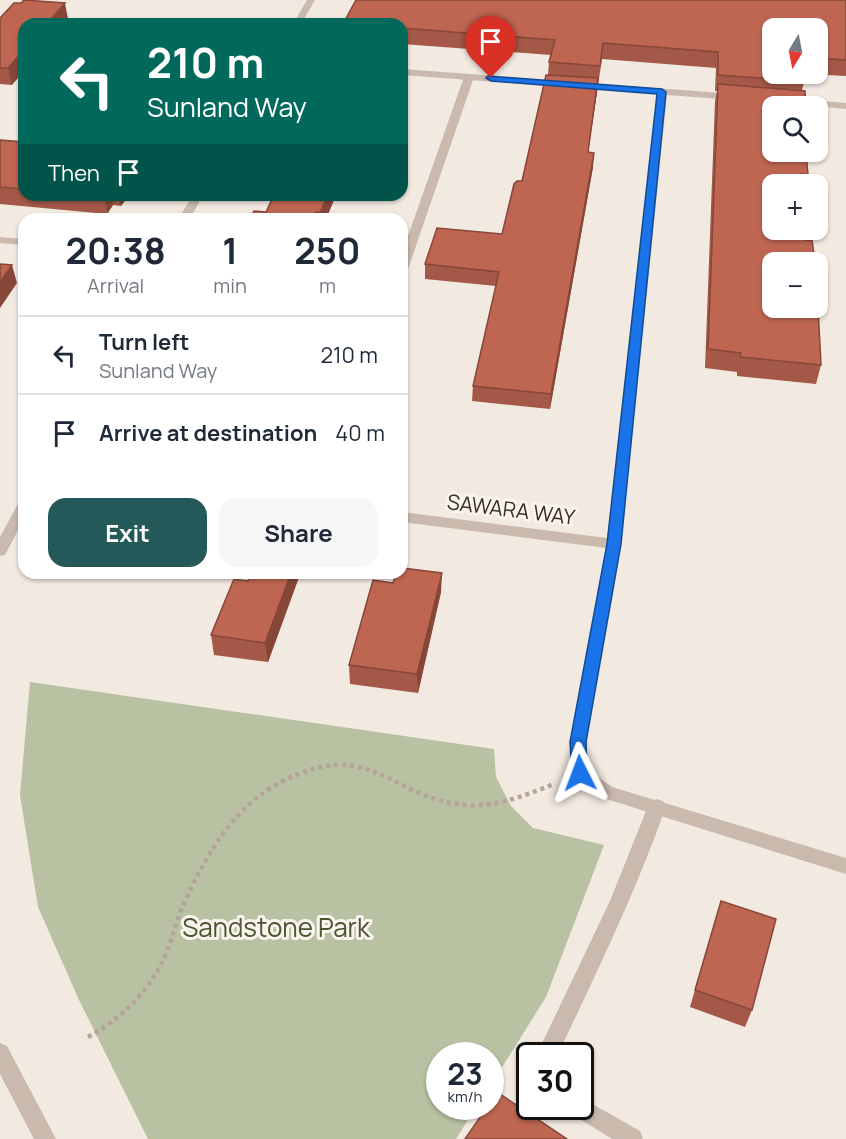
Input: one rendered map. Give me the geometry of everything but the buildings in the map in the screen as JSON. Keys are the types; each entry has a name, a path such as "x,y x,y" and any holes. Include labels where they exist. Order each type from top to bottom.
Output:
{"street":[{"path":"300,18 310,0"},
{"path":"408,72 742,98"},
{"path":"408,252 469,77"},
{"path":"662,92 614,544 578,742 580,773 606,792 846,866"},
{"path":"828,104 846,106"},
{"path":"0,240 18,242"},
{"path":"0,551 18,516"},
{"name":"SAWARA WAY","path":"408,518 614,544"},
{"path":"553,1042 595,956 648,833 657,806"},
{"path":"0,1053 45,1139"},
{"path":"594,1116 632,1139"}],"path":[{"path":"88,1037 108,1028 125,1014 155,976 189,894 212,852 240,814 271,787 306,772 334,766 359,765 443,800 464,805 485,805 519,798 580,773"}],"green space":[{"name":"Sandstone Park","path":"30,682 494,749 496,777 511,806 533,828 604,845 546,997 504,1064 504,1042 426,1042 426,1120 468,1120 456,1139 148,1139 79,1000 38,907 20,795"}],"route":[{"path":"491,78 662,92 614,544 578,742 580,773"}]}
